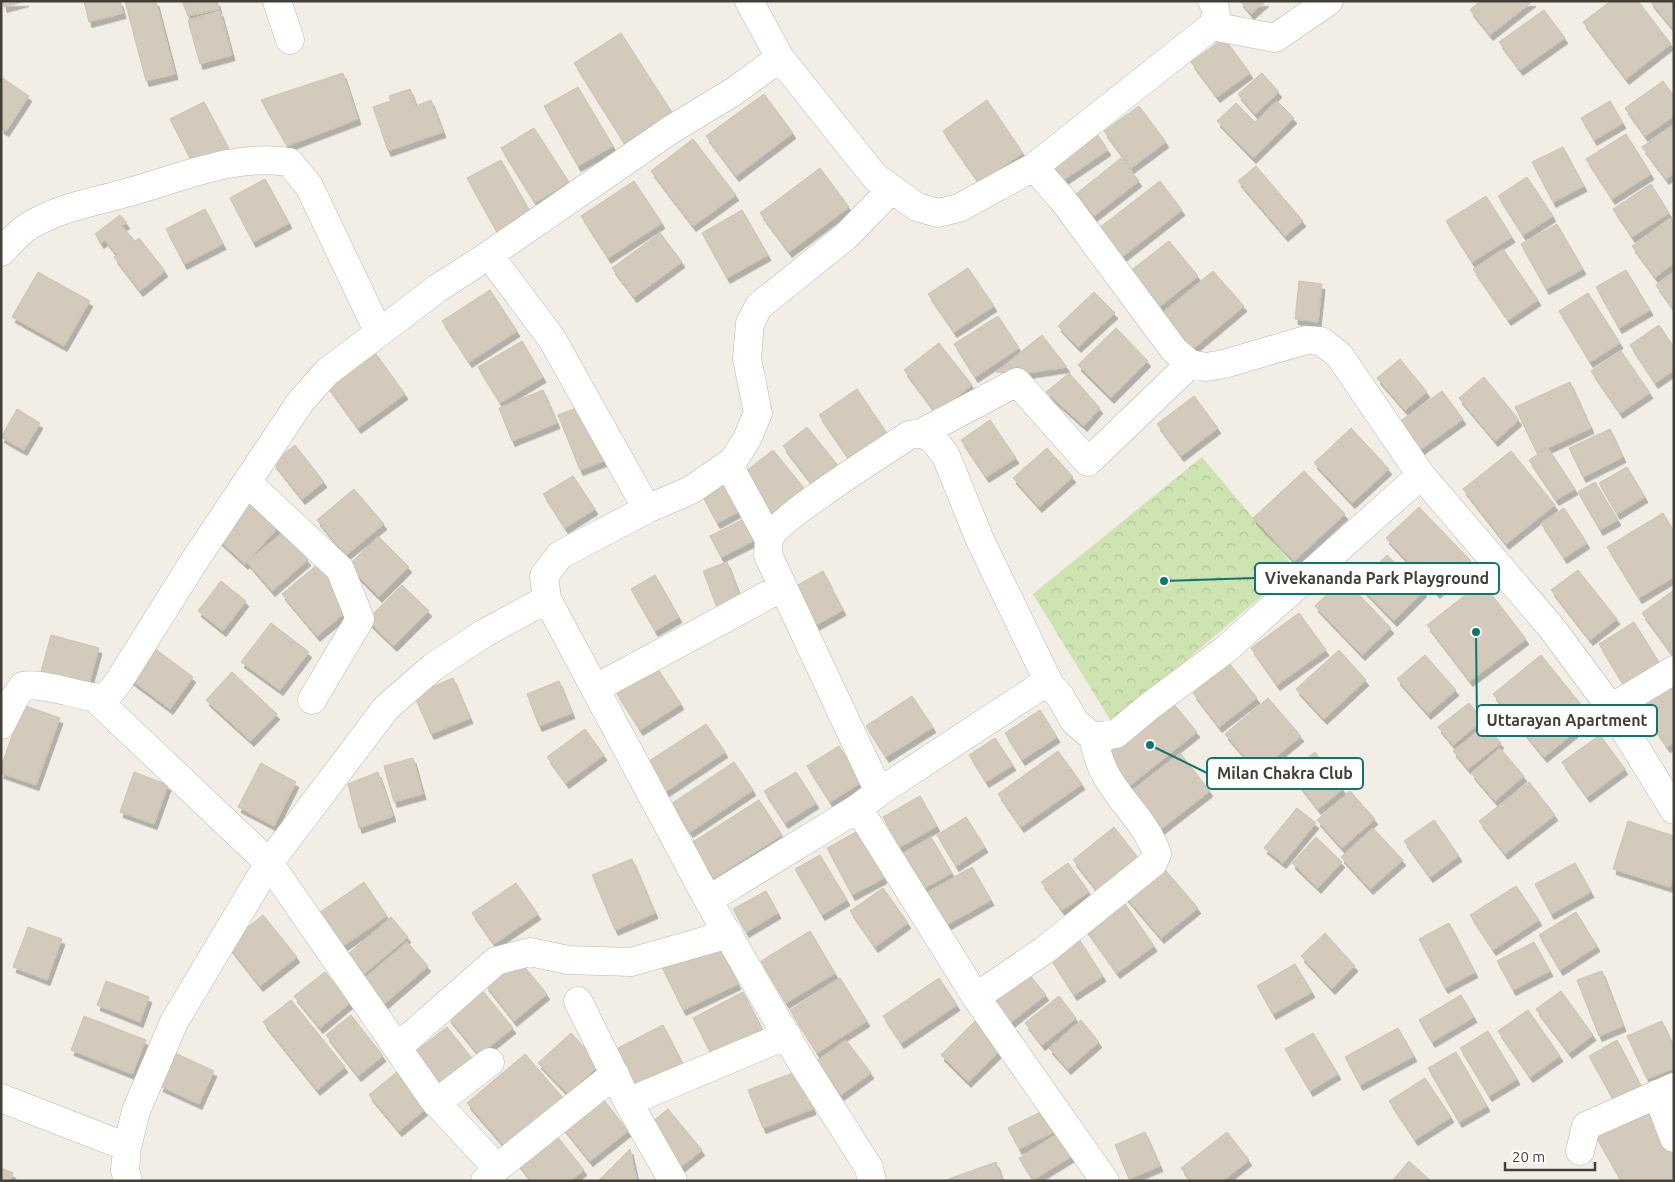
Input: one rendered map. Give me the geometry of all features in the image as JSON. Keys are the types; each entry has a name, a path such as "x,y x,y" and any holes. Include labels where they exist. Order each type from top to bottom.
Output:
{"street":[{"path":"277,1 290,40"},
{"path":"749,1 780,58 875,177 917,206 938,213 959,208 1034,167 1212,14 1275,38 1329,1"},
{"path":"1,725 15,696 23,686 44,685 96,699 106,697 119,681 301,401 326,372 378,331 438,288 489,256 672,129 733,92 780,58"},
{"path":"1,252 28,226 67,208 123,194 213,166 267,158 289,162 309,186 378,331"},
{"path":"1034,167 1063,200 1174,350 1190,364 1206,367 1224,364 1306,340 1321,342 1339,355 1421,475 1546,620 1611,708 1674,810"},
{"path":"872,1181 869,1168 787,1035 670,833 596,688 547,599 544,576 560,556 647,509 691,490 733,461 747,439 758,413 748,359 750,323 759,306 845,237 892,189"},
{"path":"489,256 552,339 647,509"},
{"path":"769,539 778,527 826,490 909,435 921,433 1017,382 1088,462 1190,364"},
{"path":"921,433 934,440 946,456 980,540 1050,685 1060,696 1075,722 1093,738 1098,759 1106,776 1153,840 1157,854 1153,863 1046,949 976,997"},
{"path":"728,464 769,539 768,555 878,792"},
{"path":"1093,738 1116,734 1151,705 1225,650 1421,475"},
{"path":"247,482 340,569 360,619 312,700"},
{"path":"596,688 783,587"},
{"path":"128,1181 125,1170 127,1147 136,1111 174,1022 268,863 386,708 433,667 483,634 547,599"},
{"path":"1611,708 1674,670"},
{"path":"708,900 858,808 878,792 1036,689 1050,685"},
{"path":"96,699 268,863 398,1046 436,1103 491,1174 615,1074"},
{"path":"858,808 976,997 1105,1181"},
{"path":"398,1046 496,961 530,952 568,960 631,962 729,934"},
{"path":"578,1000 628,1102 673,1181"},
{"path":"628,1102 787,1035"},
{"path":"436,1103 490,1062"},
{"path":"1580,1151 1586,1126 1665,1091 1674,1138"},
{"path":"1,1098 127,1147"}],"green space":[{"path":"1202,457 1295,568 1112,723 1033,594"}],"building":[{"path":"3,1 26,1 4,7"},
{"path":"84,1 120,1 123,13 89,22"},
{"path":"125,1 156,1 175,74 146,81"},
{"path":"182,1 217,1 219,9 188,16"},
{"path":"1240,1 1266,1 1251,14"},
{"path":"1480,1 1533,1 1490,35 1470,10"},
{"path":"1611,1 1638,1 1671,44 1626,79 1583,22"},
{"path":"1650,1 1674,1 1674,30"},
{"path":"1544,10 1565,38 1520,70 1499,42"},
{"path":"220,11 232,55 200,64 188,20"},
{"path":"621,33 673,114 625,144 574,63"},
{"path":"1224,38 1250,73 1217,97 1191,62"},
{"path":"343,73 358,119 287,146 261,100"},
{"path":"1262,73 1279,92 1255,114 1238,94"},
{"path":"1,77 29,96 6,131 1,128"},
{"path":"1663,81 1674,96 1674,116 1645,136 1625,108"},
{"path":"578,87 613,146 578,166 544,106"},
{"path":"410,89 416,106 431,100 443,132 388,151 373,107 391,101 389,96"},
{"path":"764,94 793,133 736,176 706,136"},
{"path":"987,100 1023,153 979,183 943,131"},
{"path":"1277,101 1294,118 1253,158 1217,121 1236,103 1255,122"},
{"path":"1610,101 1623,123 1594,140 1581,118"},
{"path":"204,102 229,149 194,166 170,119"},
{"path":"1139,106 1166,142 1131,168 1104,131"},
{"path":"1674,124 1674,173 1666,179 1642,147"},
{"path":"534,128 569,182 535,203 501,148"},
{"path":"1095,131 1108,150 1062,181 1049,161"},
{"path":"1626,134 1651,174 1612,199 1586,159"},
{"path":"693,139 736,195 693,226 651,171"},
{"path":"1563,147 1584,186 1553,202 1532,162"},
{"path":"1121,158 1139,181 1094,216 1076,194"},
{"path":"501,160 532,215 498,234 467,178"},
{"path":"1256,166 1303,221 1285,236 1238,181"},
{"path":"820,168 849,207 789,252 760,213"},
{"path":"1527,177 1553,216 1523,235 1498,196"},
{"path":"265,179 289,223 253,242 230,198"},
{"path":"634,181 662,223 608,258 581,216"},
{"path":"1160,181 1182,210 1122,257 1099,228"},
{"path":"1651,184 1669,213 1632,237 1613,209"},
{"path":"1486,196 1512,237 1472,262 1446,221"},
{"path":"205,209 223,244 184,264 166,229"},
{"path":"742,210 768,255 727,278 702,233"},
{"path":"120,215 127,223 122,226 135,241 139,238 165,271 140,291 114,257 117,255 105,240 101,243 95,234"},
{"path":"1670,218 1674,223 1674,263 1655,277 1632,246"},
{"path":"1557,224 1583,269 1546,289 1521,244"},
{"path":"660,233 682,262 634,297 612,268"},
{"path":"1169,241 1198,276 1158,308 1129,272"},
{"path":"1503,249 1538,300 1508,320 1473,269"},
{"path":"968,268 994,306 954,332 928,294"},
{"path":"1626,270 1650,310 1619,328 1596,287"},
{"path":"1213,271 1244,306 1193,349 1162,313"},
{"path":"38,272 90,301 64,346 12,317"},
{"path":"1674,272 1674,310 1656,285"},
{"path":"1299,281 1322,284 1318,322 1295,319"},
{"path":"490,290 517,331 469,362 442,321"},
{"path":"1094,292 1115,313 1078,347 1058,326"},
{"path":"1588,293 1620,343 1590,362 1559,311"},
{"path":"998,316 1019,348 975,377 954,344"},
{"path":"1659,325 1674,347 1674,370 1655,383 1630,345"},
{"path":"1116,328 1148,361 1111,398 1078,365"},
{"path":"1042,335 1067,367 1021,374 996,372"},
{"path":"522,341 543,377 500,403 478,367"},
{"path":"939,343 972,385 936,413 904,370"},
{"path":"374,351 405,394 358,428 327,385"},
{"path":"1621,351 1650,393 1620,413 1591,371"},
{"path":"1400,359 1427,392 1405,410 1377,378"},
{"path":"1069,373 1100,408 1084,426 1046,392"},
{"path":"1484,377 1519,420 1495,441 1459,398"},
{"path":"1570,382 1591,428 1537,453 1515,407"},
{"path":"857,389 891,439 853,465 819,415"},
{"path":"543,390 557,423 512,441 499,408"},
{"path":"1442,391 1463,419 1416,453 1395,425"},
{"path":"1194,396 1218,428 1181,456 1157,424"},
{"path":"587,404 609,459 580,470 558,415"},
{"path":"17,409 40,423 24,450 1,437"},
{"path":"990,420 1016,458 986,477 961,440"},
{"path":"807,427 840,468 815,488 783,446"},
{"path":"1351,428 1389,469 1352,503 1314,463"},
{"path":"1610,429 1623,457 1583,477 1569,448"},
{"path":"295,445 324,482 302,499 273,462"},
{"path":"1047,448 1073,477 1039,507 1013,478"},
{"path":"1548,448 1575,489 1556,500 1529,460"},
{"path":"773,450 804,488 772,514 741,475"},
{"path":"1511,451 1555,505 1506,544 1463,489"},
{"path":"1627,467 1645,497 1617,514 1599,483"},
{"path":"1304,471 1345,514 1294,561 1253,518"},
{"path":"573,476 595,509 565,528 543,494"},
{"path":"1595,482 1618,520 1600,530 1578,492"},
{"path":"726,483 740,511 717,523 702,495"},
{"path":"354,489 384,524 346,555 317,520"},
{"path":"256,495 284,521 245,564 217,538"},
{"path":"1419,507 1471,561 1437,593 1386,538"},
{"path":"1564,508 1587,543 1564,558 1541,523"},
{"path":"1663,513 1674,531 1674,577 1639,598 1607,547"},
{"path":"744,519 755,540 721,557 710,536"},
{"path":"283,532 308,560 272,591 247,562"},
{"path":"378,536 409,567 379,597 348,566"},
{"path":"1387,555 1424,591 1394,621 1358,584"},
{"path":"727,562 741,599 717,608 703,571"},
{"path":"317,565 352,607 317,636 282,594"},
{"path":"1578,570 1617,619 1590,640 1551,590"},
{"path":"823,571 843,610 814,626 794,587"},
{"path":"655,575 679,617 655,631 631,589"},
{"path":"1343,578 1391,628 1362,655 1315,606"},
{"path":"221,581 246,601 223,631 198,611"},
{"path":"1482,582 1526,639 1470,681 1427,625"},
{"path":"402,585 429,611 394,646 367,620"},
{"path":"1674,590 1674,657 1642,613"},
{"path":"1299,613 1326,650 1277,685 1251,648"},
{"path":"1634,622 1662,667 1626,689 1599,644"},
{"path":"271,623 309,652 280,690 241,662"},
{"path":"51,635 99,648 88,688 40,675"},
{"path":"154,648 193,677 170,709 130,679"},
{"path":"1339,650 1366,680 1324,719 1296,689"},
{"path":"1425,655 1456,690 1428,714 1397,679"},
{"path":"1541,655 1592,718 1544,757 1493,694"},
{"path":"1230,664 1257,698 1219,727 1193,693"},
{"path":"656,666 681,704 640,730 616,692"},
{"path":"232,672 277,714 251,741 206,700"},
{"path":"453,678 470,718 431,734 414,695"},
{"path":"559,681 572,713 539,726 527,694"},
{"path":"1674,684 1674,743 1667,747 1636,701"},
{"path":"912,696 933,727 886,757 866,726"},
{"path":"1268,698 1301,736 1258,772 1225,734"},
{"path":"1173,703 1197,732 1127,788 1103,758"},
{"path":"1469,703 1483,720 1453,745 1438,727"},
{"path":"23,705 60,718 36,785 1,773 1,767"},
{"path":"1040,710 1057,737 1022,760 1005,733"},
{"path":"706,724 725,752 665,792 646,763"},
{"path":"1485,725 1501,743 1468,769 1453,751"},
{"path":"585,729 604,755 566,783 547,757"},
{"path":"1600,735 1625,769 1587,797 1562,762"},
{"path":"995,738 1013,765 986,782 969,755"},
{"path":"839,746 862,782 830,802 807,766"},
{"path":"1500,748 1524,776 1495,801 1471,773"},
{"path":"1058,751 1082,784 1021,827 998,794"},
{"path":"1315,752 1343,789 1318,809 1289,772"},
{"path":"1180,753 1210,791 1156,833 1126,795"},
{"path":"413,758 423,794 394,802 384,766"},
{"path":"734,762 753,790 690,832 671,804"},
{"path":"261,763 296,782 274,826 238,807"},
{"path":"134,772 168,785 154,824 120,812"},
{"path":"378,772 393,816 359,828 348,784"},
{"path":"796,772 816,803 785,823 764,791"},
{"path":"1529,782 1555,815 1505,854 1479,821"},
{"path":"1350,791 1375,819 1342,848 1317,820"},
{"path":"920,796 937,826 900,847 883,817"},
{"path":"759,800 782,835 714,878 691,843"},
{"path":"1297,808 1316,823 1283,863 1264,848"},
{"path":"966,817 985,847 956,866 937,835"},
{"path":"1434,820 1459,856 1430,877 1404,841"},
{"path":"1628,821 1674,836 1674,876 1670,887 1613,869"},
{"path":"1114,827 1140,860 1099,893 1073,860"},
{"path":"1373,828 1403,860 1370,889 1341,857"},
{"path":"858,831 884,878 852,895 827,848"},
{"path":"931,837 952,873 925,888 904,853"},
{"path":"1316,837 1342,862 1318,888 1292,863"},
{"path":"820,855 847,900 822,915 795,869"},
{"path":"632,859 655,913 615,930 592,875"},
{"path":"1068,863 1089,892 1062,910 1041,882"},
{"path":"1575,863 1591,892 1551,914 1535,884"},
{"path":"1161,865 1198,908 1161,938 1125,896"},
{"path":"972,867 991,900 945,926 926,893"},
{"path":"364,882 387,916 336,951 313,917"},
{"path":"516,883 538,914 494,944 472,913"},
{"path":"1516,886 1539,920 1493,950 1470,915"},
{"path":"883,888 908,923 875,947 850,911"},
{"path":"766,891 778,913 746,932 733,909"},
{"path":"1123,901 1154,946 1117,973 1085,928"},
{"path":"1576,912 1597,946 1560,970 1539,935"},
{"path":"263,915 297,957 260,986 227,944"},
{"path":"391,917 408,937 357,980 340,961"},
{"path":"1449,923 1475,972 1445,988 1419,939"},
{"path":"28,927 62,939 47,980 13,967"},
{"path":"810,931 835,973 786,1003 761,961"},
{"path":"1075,933 1103,976 1074,995 1046,951"},
{"path":"1325,933 1355,966 1332,989 1301,956"},
{"path":"715,938 738,984 683,1010 661,965"},
{"path":"407,942 428,966 381,1007 360,982"},
{"path":"1534,942 1550,971 1513,990 1497,961"},
{"path":"517,958 547,994 514,1021 485,984"},
{"path":"1295,964 1312,992 1273,1014 1257,986"},
{"path":"1024,968 1046,995 1010,1023 988,996"},
{"path":"1602,971 1623,1026 1599,1036 1577,980"},
{"path":"325,972 350,1003 320,1028 294,996"},
{"path":"840,978 867,1021 817,1053 790,1010"},
{"path":"939,978 957,1005 901,1043 883,1016"},
{"path":"106,981 149,997 140,1022 97,1005"},
{"path":"482,990 513,1028 479,1055 448,1017"},
{"path":"1561,991 1593,1035 1569,1053 1536,1009"},
{"path":"743,992 765,1034 714,1060 693,1018"},
{"path":"1461,995 1474,1017 1432,1042 1419,1020"},
{"path":"1059,996 1076,1018 1042,1045 1025,1023"},
{"path":"291,1000 345,1067 317,1090 263,1022"},
{"path":"1528,1010 1560,1056 1530,1077 1498,1031"},
{"path":"351,1015 383,1056 358,1076 326,1035"},
{"path":"84,1016 146,1040 132,1074 71,1050"},
{"path":"1081,1020 1099,1042 1068,1069 1049,1048"},
{"path":"975,1021 1002,1049 968,1082 941,1055"},
{"path":"1662,1021 1674,1048 1674,1068 1647,1079 1627,1036"},
{"path":"663,1025 683,1064 633,1090 612,1051"},
{"path":"447,1027 475,1062 436,1093 407,1058"},
{"path":"1398,1028 1414,1056 1360,1085 1345,1057"},
{"path":"1488,1031 1517,1079 1489,1096 1460,1048"},
{"path":"571,1033 600,1064 568,1094 538,1063"},
{"path":"1313,1033 1338,1074 1310,1091 1285,1049"},
{"path":"846,1040 871,1073 841,1095 816,1061"},
{"path":"1617,1040 1641,1086 1614,1101 1589,1056"},
{"path":"1456,1052 1487,1106 1459,1122 1428,1068"},
{"path":"175,1053 214,1071 199,1104 160,1086"},
{"path":"525,1054 564,1099 506,1148 467,1103"},
{"path":"398,1071 428,1107 399,1131 369,1095"},
{"path":"798,1071 813,1109 763,1128 748,1090"},
{"path":"1425,1078 1451,1117 1415,1140 1389,1101"},
{"path":"600,1095 628,1131 590,1161 561,1125"},
{"path":"1649,1103 1674,1149 1674,1181 1621,1181 1594,1133"},
{"path":"668,1109 702,1150 680,1168 647,1126"},
{"path":"1045,1110 1056,1131 1019,1149 1008,1128"},
{"path":"1063,1130 1077,1153 1033,1180 1019,1158"},
{"path":"553,1131 584,1170 570,1181 531,1181 516,1161"},
{"path":"1145,1132 1160,1166 1129,1179 1115,1145"},
{"path":"1227,1132 1249,1160 1223,1181 1191,1181 1181,1168"},
{"path":"630,1149 637,1181 598,1181"},
{"path":"1409,1161 1431,1181 1392,1181"},
{"path":"996,1162 1003,1181 943,1181"},
{"path":"1,1168 13,1173 10,1181 1,1181"}],"place":[{"name":"Vivekananda Park Playground","path":"1164,581"},
{"name":"Uttarayan Apartment","path":"1476,632"},
{"name":"Milan Chakra Club","path":"1150,745"}]}
